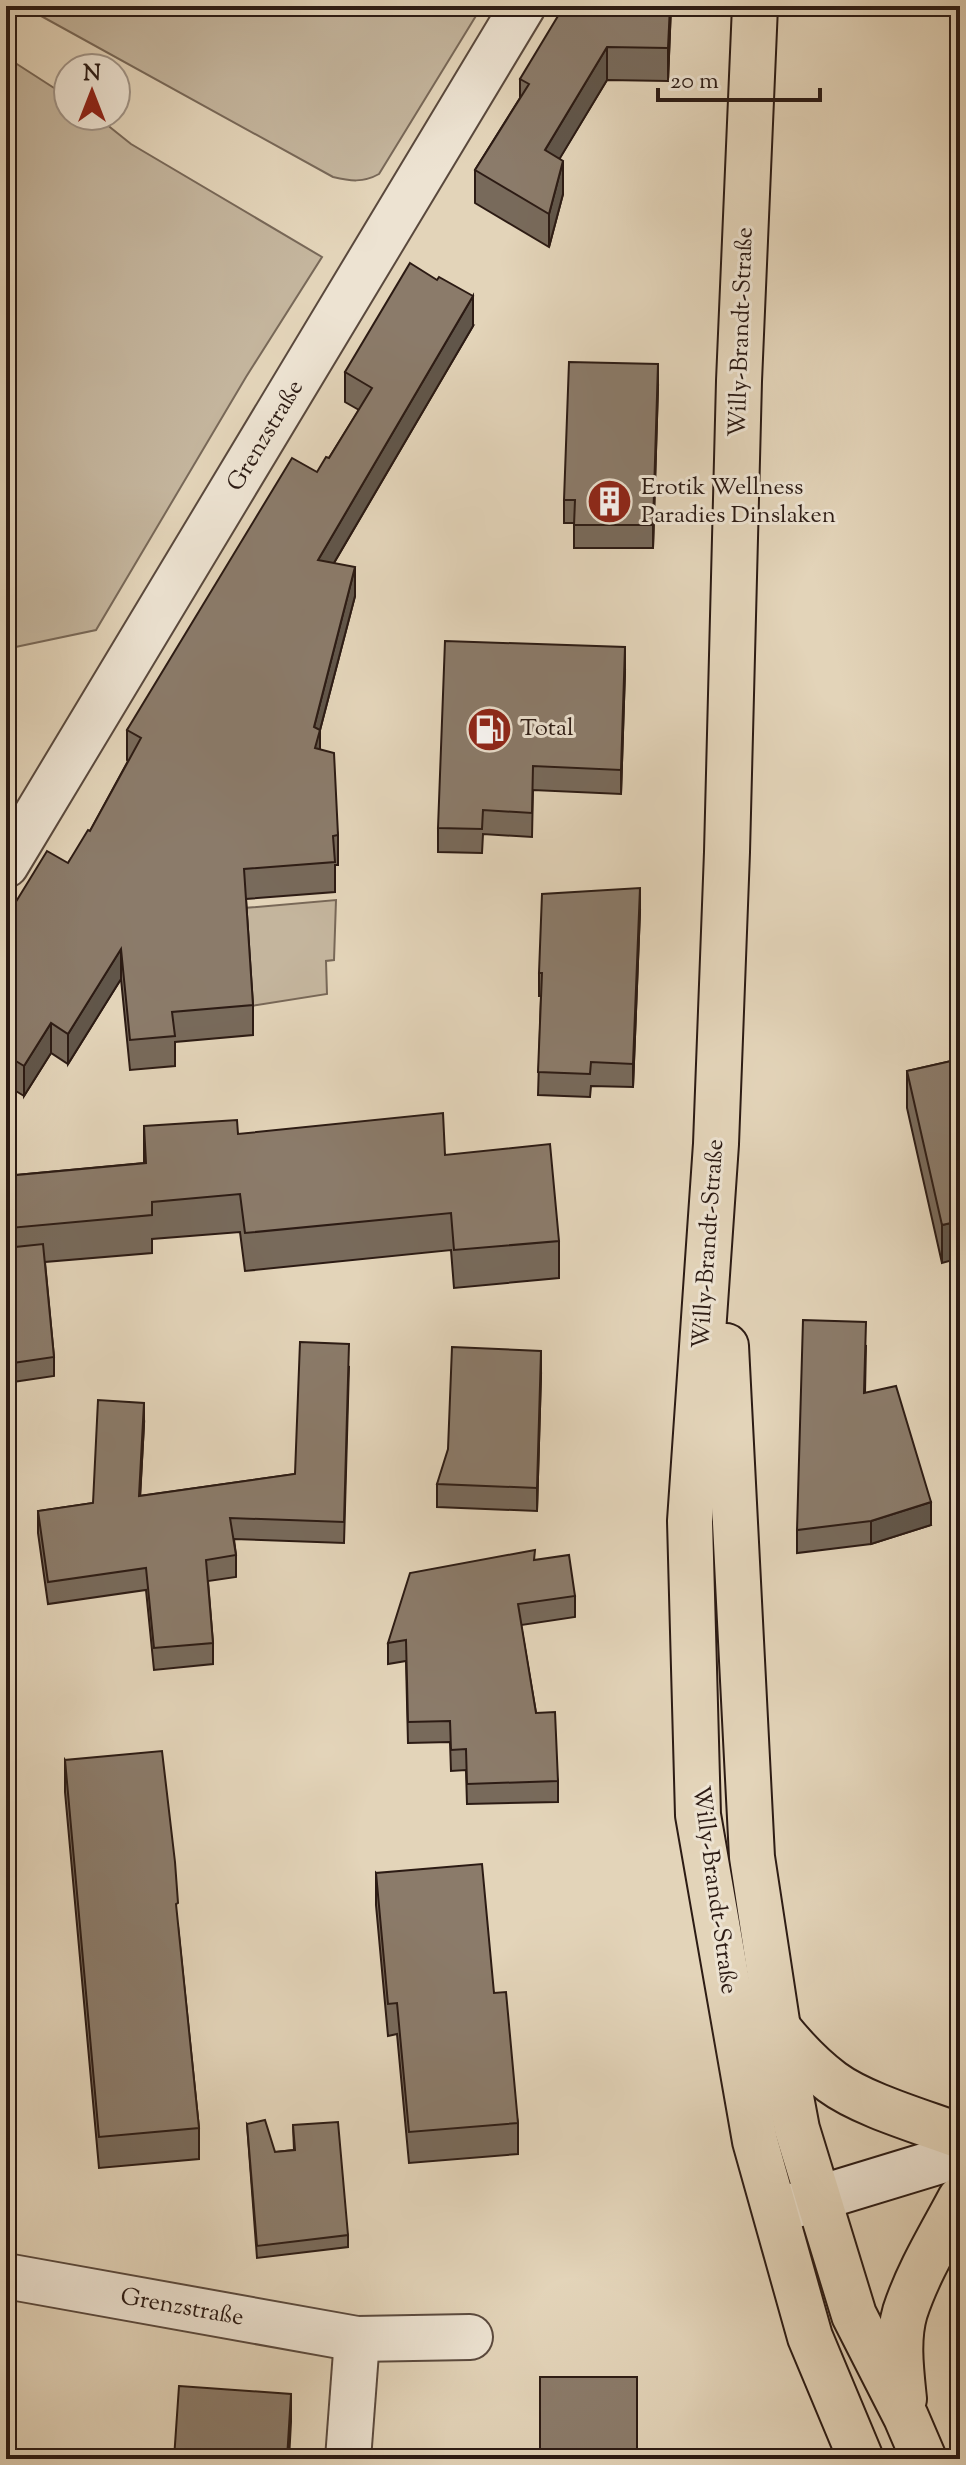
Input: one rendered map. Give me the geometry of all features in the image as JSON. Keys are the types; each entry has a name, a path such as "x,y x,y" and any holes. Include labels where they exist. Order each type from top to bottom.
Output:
{"main road":[{"name":"Willy-Brandt-Straße","path":"755,6 739,381 716,1144 690,1521 698,1815 755,2141 810,2337 861,2459"},
{"path":"716,1144 752,1857 778,2028 797,2129 854,2315 924,2459"},
{"path":"778,2028 795,2049 833,2083 863,2099 960,2136"},
{"path":"906,2417 899,2358 904,2314 960,2199"}],"street":[{"name":"Grenzstraße","path":"6,865 523,6"},
{"path":"774,2212 960,2155"},
{"name":"Grenzstraße","path":"6,2276 357,2339 470,2337"},
{"path":"348,2459 357,2339"}],"shaded area":[{"path":"23,6 482,6 379,174 367,179 333,177 132,66 132,52 106,52"},
{"path":"6,57 52,87 52,132 116,132 131,144 322,257 246,377 96,630 6,649"},
{"path":"336,900 334,960 326,961 327,994 251,1006 244,908"}],"building":[{"path":"564,6 670,6 668,48 607,47 545,150 563,161 549,214 475,170 529,84 520,79"},
{"path":"410,263 437,280 439,277 473,296 318,560 355,567 314,727 320,730 315,748 334,753 338,835 333,836 335,862 244,869 253,1005 172,1012 175,1036 130,1040 121,949 68,1034 51,1023 24,1066 6,1055 6,918 47,851 68,863 90,831 141,738 127,730 292,458 317,472 326,457 329,458 372,388 345,372"},
{"path":"569,362 658,364 653,525 574,525 575,500 564,500"},
{"path":"445,641 625,647 621,770 533,766 532,813 483,810 482,829 438,828"},
{"path":"640,888 633,1064 591,1062 590,1074 538,1072 542,894"},
{"path":"960,1059 960,1221 942,1225 907,1071"},
{"path":"443,1113 445,1155 550,1144 559,1241 454,1250 451,1213 245,1233 240,1194 152,1202 152,1215 10,1228 6,1176 146,1163 144,1126 237,1120 238,1134"},
{"path":"43,1244 54,1357 6,1364 6,1248"},
{"path":"803,1320 866,1322 864,1393 896,1386 931,1502 871,1521 797,1530"},
{"path":"300,1342 349,1344 344,1522 230,1518 236,1555 206,1560 213,1643 154,1648 146,1568 48,1582 38,1511 93,1503 98,1400 144,1403 139,1496 295,1474"},
{"path":"452,1347 541,1351 537,1488 437,1484 448,1449"},
{"path":"535,1550 534,1560 569,1555 575,1596 518,1604 536,1713 555,1712 558,1781 467,1784 466,1749 451,1750 450,1721 408,1722 406,1640 388,1643 410,1573"},
{"path":"162,1751 199,2128 99,2137 65,1760"},
{"path":"482,1864 494,1993 506,1992 518,2123 409,2132 397,2003 388,2004 376,1873"},
{"path":"265,2120 275,2152 295,2150 293,2125 338,2122 348,2235 257,2246 247,2124"},
{"path":"540,2377 637,2377 637,2459 540,2459"},
{"path":"179,2386 291,2394 287,2459 174,2459"}],"place":[{"name":"Erotik Wellness Paradies Dinslaken","path":"610,502"},
{"name":"Total","path":"489,729"}]}
